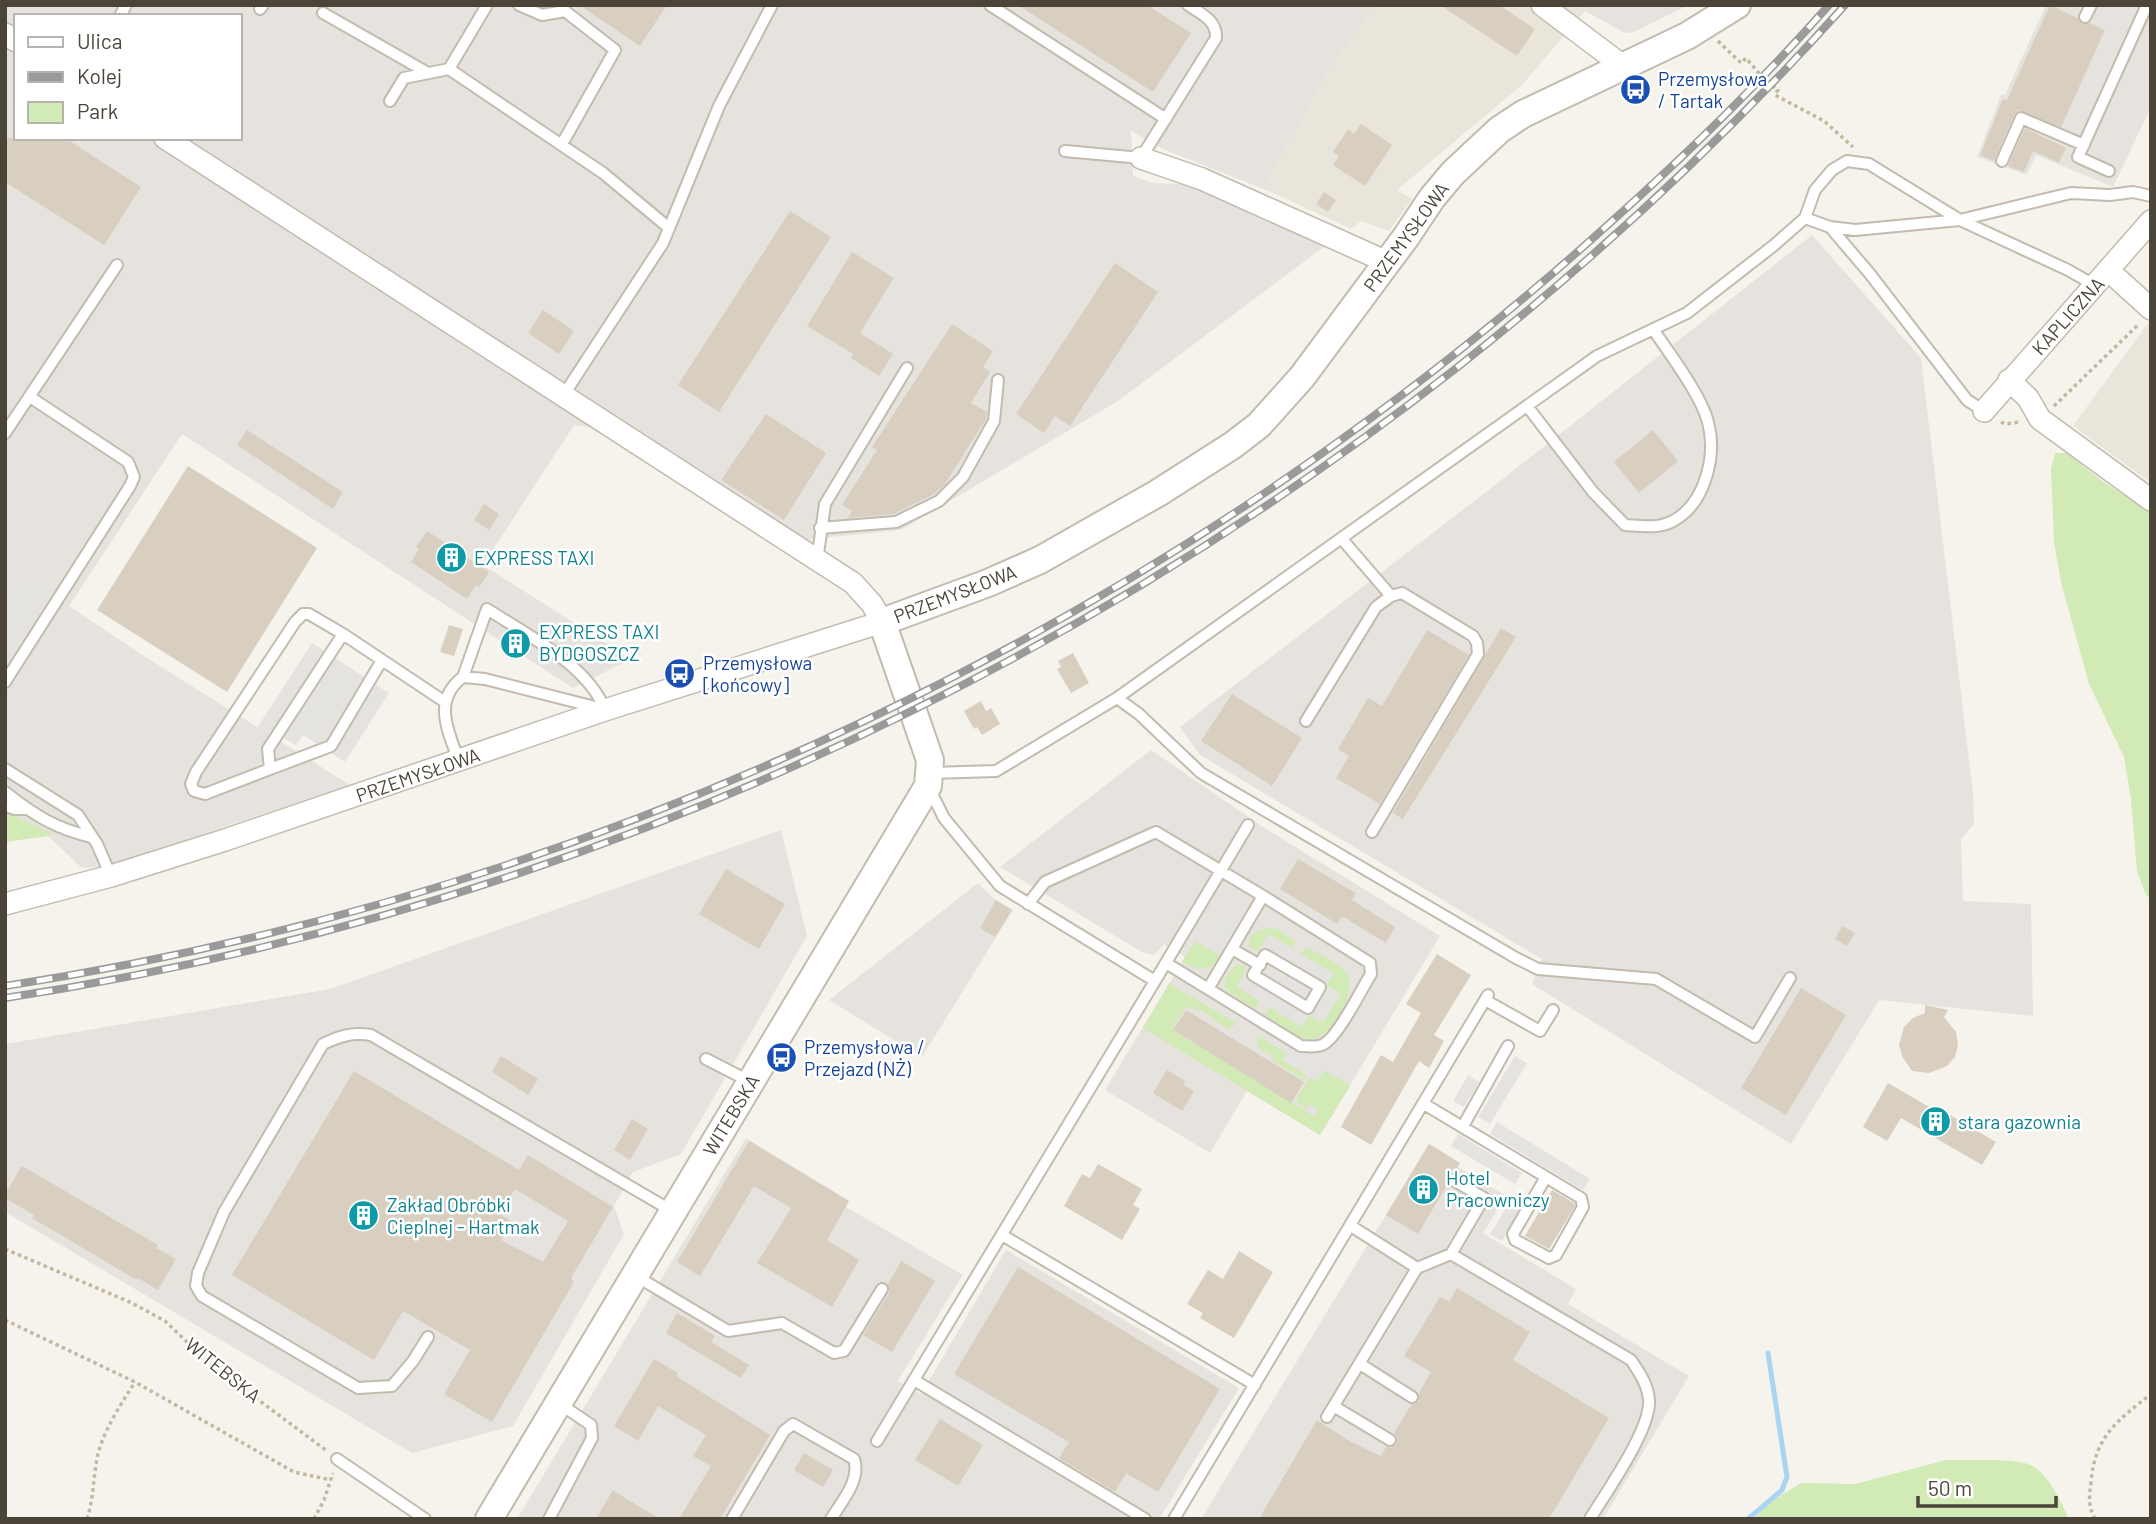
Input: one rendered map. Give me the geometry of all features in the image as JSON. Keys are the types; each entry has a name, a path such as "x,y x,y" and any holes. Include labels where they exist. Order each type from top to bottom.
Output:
{"street":[{"path":"1542,5 1623,66"},
{"name":"PRZEMYSŁOWA","path":"5,904 111,876 605,710 882,622 988,583 1040,560 1158,493 1259,425 1303,377 1432,198 1453,173 1499,130 1523,114 1687,36 1737,5"},
{"path":"168,140 862,591 873,604 882,622 930,760 929,779"},
{"path":"1141,158 1202,179 1387,262"},
{"name":"KAPLICZNA","path":"1983,411 2151,221"},
{"path":"2102,278 2146,316"},
{"path":"2009,380 2028,398 2040,419 2151,500"},
{"name":"WITEBSKA","path":"489,1519 929,779"}],"lane":[{"path":"449,69 487,5"},
{"path":"519,5 542,15 565,11 615,50 562,144"},
{"path":"563,396 663,243 719,106 772,5"},
{"path":"990,5 1167,118"},
{"path":"1065,151 1141,158 1216,38 1217,30 1214,24 1188,5"},
{"path":"2085,17 2091,5"},
{"path":"2109,171 2078,157 2147,5"},
{"path":"323,12 428,73"},
{"path":"390,101 404,78 449,69 603,173 669,228"},
{"path":"2002,161 2021,118 2084,145"},
{"path":"1155,981 1000,886 944,818 929,779 996,771 1117,698 1597,356 1687,313 1805,218 1815,190 1832,170 1847,161 1869,164 1960,220 2102,278"},
{"path":"1805,218 1830,227 1855,230 1960,220 2071,193 2110,195 2133,192 2151,196"},
{"path":"1830,227 1870,274 1967,400 1983,411"},
{"path":"5,433 117,265"},
{"path":"1527,405 1593,492 1625,525 1654,527 1673,521 1697,500 1705,481 1712,442 1708,419 1686,378 1653,329"},
{"path":"817,561 825,504 907,368"},
{"path":"820,528 896,522 939,500 963,477 994,421 998,380"},
{"path":"5,681 134,477 128,462 30,397"},
{"path":"1341,538 1391,596"},
{"path":"1306,721 1376,607 1391,596 1402,593 1473,636 1478,654 1372,832"},
{"path":"459,761 443,714 444,702 455,683 463,677 488,609 576,668 600,697 605,710"},
{"path":"382,660 331,746 205,794 194,791 191,784 195,772 303,614 309,614 343,634 382,660 444,702"},
{"path":"270,769 268,749 343,634"},
{"path":"463,677 485,679 605,710"},
{"path":"1117,698 1139,714 1201,773 1538,969 1656,979 1755,1037 1790,978"},
{"path":"5,769 78,815 111,876"},
{"path":"5,792 49,824 68,832 92,837"},
{"path":"5,805 14,809 28,809"},
{"path":"877,1441 1248,825"},
{"path":"1028,904 1045,882 1156,832 1370,963 1371,974 1333,1036 1320,1046 1301,1046 1166,963"},
{"path":"1208,989 1263,896"},
{"path":"1232,949 1260,965"},
{"path":"1265,955 1321,987 1308,1008 1253,975 1260,965 1265,955"},
{"path":"1174,1519 1487,998 1540,1031 1553,1010"},
{"path":"428,1337 413,1361 392,1386 358,1388 202,1296 196,1286 198,1273 223,1212 323,1044 340,1036 356,1033 371,1035 672,1211"},
{"path":"1462,1126 1508,1046"},
{"path":"706,1059 751,1082"},
{"path":"1424,1104 1462,1126 1581,1198 1583,1207 1556,1255 1549,1258 1515,1240 1513,1234 1546,1177"},
{"path":"1327,1417 1417,1268 1451,1254 1484,1198 1453,1180"},
{"path":"1351,1226 1417,1268"},
{"path":"1002,1235 1255,1385"},
{"path":"1451,1254 1631,1360 1642,1377 1649,1401 1643,1430 1590,1519"},
{"path":"634,1274 729,1331 782,1323 834,1353 844,1351 881,1289"},
{"path":"1360,1364 1412,1397"},
{"path":"914,1380 1145,1519"},
{"path":"549,1519 592,1438 591,1425 558,1403"},
{"path":"1335,1407 1390,1440"},
{"path":"732,1519 784,1431 793,1424 854,1459 855,1478 831,1519"},
{"path":"337,1459 425,1519"}],"path":[{"path":"1713,37 1741,63 1746,58 1762,77 1778,90 1775,96 1824,121 1848,141 1869,164"},
{"path":"1983,411 2005,424 2040,419 2146,316"},
{"name":"WITEBSKA","path":"6,1251 132,1303 165,1321 209,1363 337,1459"},
{"path":"5,1320 135,1382 294,1472 331,1480"},
{"path":"87,1519 98,1453 114,1414 135,1382"},
{"path":"2095,1519 2088,1507 2096,1450 2119,1419 2151,1394"},
{"path":"314,1519 324,1500 337,1459"}],"shaded area":[{"path":"5,5 1375,5 1330,69 1268,181 1271,192 1163,149 1131,131 1133,176 1153,183 1186,184 1325,246 1118,401 901,530 802,540 639,434 574,425 483,565 631,659 573,688 182,434 69,606 350,785 106,866 82,868 48,836 5,841"},
{"path":"180,5 216,5 229,14 175,14"},
{"path":"1375,5 1590,5 1523,84 1397,190 1412,199 1389,231 1361,221 1351,229 1271,192 1268,181 1330,69"},
{"path":"1590,5 1689,5 1634,32 1625,33 1585,11"},
{"path":"2046,5 2151,5 2151,107 2113,187 2036,155 2027,174 1977,157 2001,95 2005,95"},
{"path":"1812,235 1921,358 1973,794 1974,824 1961,839 1963,901 2031,904 2033,1016 1879,1000 1791,1144 1532,984 1542,959 1200,755 1180,727 1490,489"},
{"path":"2151,319 2151,483 2073,426"},
{"path":"29,569 57,587 5,668 5,606"},
{"path":"312,643 389,693 345,762 303,735 296,745 284,738 264,768 241,753"},
{"path":"1151,750 1263,827 1440,936 1320,1135 1247,1091 1210,1153 1105,1090 1185,957 1164,944 1154,955 1142,952 1000,867"},
{"path":"781,830 807,936 681,1154 633,1172 614,1206 624,1234 513,1426 412,1453 5,1212 5,1044 330,989"},
{"path":"978,883 994,899 1013,910 922,1057 829,1000"},
{"path":"1230,897 1248,908 1220,955 1202,944"},
{"path":"1268,934 1333,974 1326,985 1341,994 1323,1023 1309,1015 1302,1027 1237,987"},
{"path":"1289,1049 1324,1070 1317,1081 1282,1060"},
{"path":"1515,1056 1527,1063 1490,1124 1478,1117"},
{"path":"1468,1075 1479,1082 1464,1107 1453,1101"},
{"path":"1497,1122 1590,1179 1583,1190 1490,1134"},
{"path":"1458,1134 1522,1173 1515,1184 1451,1146"},
{"path":"746,1138 849,1201 846,1207 963,1275 884,1403 898,1381 921,1394 1006,1250 1239,1388 1159,1519 517,1519"},
{"path":"1429,1144 1460,1163 1458,1167 1506,1196 1483,1233 1576,1289 1568,1304 1689,1376 1603,1519 1201,1519"},
{"path":"1515,1193 1527,1200 1502,1241 1490,1234"},
{"path":"1473,1240 1520,1268 1513,1280 1466,1252"},
{"path":"1335,1304 1346,1310 1262,1451 1252,1445"},
{"path":"954,1374 1045,1427 1031,1450 940,1397"},
{"path":"1115,1501 1145,1519 1105,1519"}],"green space":[{"path":"2055,453 2067,453 2102,481 2151,513 2151,899 2146,895 2137,871 2131,799 2124,757 2089,684 2061,582 2054,542 2051,469"},
{"path":"5,812 52,833 48,836 5,842"},
{"path":"1268,928 1276,929 1296,941 1292,948 1269,935 1258,951 1253,950 1249,945 1252,935"},
{"path":"1195,941 1219,955 1213,965 1204,969 1182,962"},
{"path":"1306,947 1338,965 1350,980 1346,1000 1335,1021 1328,1030 1313,1039 1295,1034 1265,1015 1269,1007 1302,1027 1309,1014 1340,993 1326,985 1333,973 1301,954"},
{"path":"1237,964 1246,969 1237,987 1259,1001 1255,1009 1225,989 1227,975"},
{"path":"1169,984 1237,1023 1228,1030 1203,1011 1186,1007 1172,1030 1314,1116 1318,1109 1310,1104 1307,1109 1295,1101 1310,1077 1317,1081 1324,1070 1350,1086 1320,1135 1143,1028"},
{"path":"1257,1035 1286,1053 1282,1060 1307,1075 1304,1080 1273,1061 1272,1055 1260,1048"},
{"path":"1946,1460 1999,1460 2035,1467 2058,1496 2069,1519 1755,1519 1764,1506 1801,1483 1855,1484"}],"building":[{"path":"579,5 667,5 640,46"},
{"path":"1018,5 1147,5 1191,33 1153,92"},
{"path":"1440,5 1499,5 1535,29 1517,56"},
{"path":"2050,5 2077,18 2082,24 2090,23 2105,30 2061,127 2019,110 2014,115 1994,161 1980,155 2003,99 2007,100"},
{"path":"1361,124 1392,145 1365,186 1333,165 1339,156 1333,152 1348,129 1354,134"},
{"path":"2025,128 2066,148 2059,163 2033,151 2024,172 2008,166"},
{"path":"5,138 14,138 68,140 141,187 104,245 5,182"},
{"path":"1324,192 1336,200 1328,212 1316,204"},
{"path":"790,211 831,237 719,412 678,385"},
{"path":"852,252 894,278 860,333 893,354 879,376 851,358 853,354 807,326"},
{"path":"1115,263 1158,292 1070,426 1055,416 1044,433 1016,414"},
{"path":"543,310 574,331 559,354 528,333"},
{"path":"952,324 993,351 983,367 990,372 971,403 987,412 986,419 945,484 934,494 894,514 848,518 852,511 842,505 877,450 872,447"},
{"path":"766,414 826,453 784,520 721,480"},
{"path":"247,430 343,492 333,509 237,445"},
{"path":"1653,430 1678,461 1639,493 1614,462"},
{"path":"188,466 317,548 227,692 97,610"},
{"path":"484,504 499,514 489,530 474,520"},
{"path":"427,531 489,572 467,599 411,562 419,549 416,547"},
{"path":"449,625 463,629 454,656 440,652"},
{"path":"1501,628 1516,637 1403,819 1393,813"},
{"path":"1427,630 1469,655 1380,804 1336,778 1349,756 1338,749 1368,698 1382,706"},
{"path":"1073,653 1089,683 1071,693 1057,669 1061,667 1058,661"},
{"path":"1232,694 1302,738 1272,786 1201,741"},
{"path":"981,701 986,711 991,708 1000,724 982,735 977,727 974,729 964,711"},
{"path":"1298,859 1356,893 1352,900 1395,927 1386,943 1342,916 1337,924 1280,889"},
{"path":"726,869 785,904 759,949 699,914"},
{"path":"996,900 1012,910 995,937 980,928"},
{"path":"1842,926 1855,933 1847,946 1835,939"},
{"path":"1437,954 1471,975 1434,1035 1444,1041 1429,1068 1419,1061 1371,1145 1341,1127 1381,1055 1393,1062 1421,1013 1406,1004"},
{"path":"1801,988 1846,1015 1786,1115 1741,1088"},
{"name":"stara gazownia","path":"1925,1005 1948,1010 1944,1017 1956,1032 1958,1045 1955,1057 1947,1066 1929,1073 1912,1071 1903,1058 1899,1045 1904,1027 1913,1018 1925,1013"},
{"path":"1186,1010 1304,1082 1291,1103 1173,1030"},
{"path":"501,1056 538,1079 528,1095 492,1072"},
{"path":"1167,1070 1185,1081 1184,1085 1194,1091 1182,1111 1153,1093"},
{"name":"Zakład Obróbki Cieplnej - Hartmak","path":"354,1071 519,1170 528,1155 613,1207 571,1278 574,1282 492,1422 444,1394 470,1350 403,1311 374,1360 232,1275","holes":["515,1189 568,1221 543,1262 501,1240 512,1222 500,1214"]},
{"name":"stara gazownia","path":"1888,1083 1996,1142 1982,1165 1901,1118 1887,1141 1863,1127"},
{"path":"632,1119 648,1129 630,1160 614,1150"},
{"path":"749,1141 849,1201 827,1240 859,1260 832,1307 757,1263 791,1208 754,1186 700,1276 677,1262"},
{"name":"Hotel Pracowniczy","path":"1429,1144 1460,1163 1454,1172 1447,1176 1447,1185 1418,1234 1386,1215"},
{"path":"1098,1164 1142,1189 1133,1205 1140,1209 1122,1240 1064,1206 1082,1174 1090,1178"},
{"path":"22,1166 158,1245 156,1248 176,1259 158,1290 32,1218 34,1215 5,1198"},
{"path":"1552,1190 1575,1206 1549,1249 1525,1236"},
{"path":"1239,1251 1273,1272 1234,1338 1200,1318 1203,1313 1187,1304 1208,1270 1223,1279"},
{"path":"901,1261 935,1281 892,1352 863,1335 889,1293 888,1284"},
{"path":"1018,1267 1220,1389 1158,1492 1126,1473 1115,1492 1059,1458 1069,1442 954,1374"},
{"path":"1457,1288 1530,1332 1513,1360 1609,1418 1549,1519 1259,1519 1317,1420 1351,1442 1381,1456 1386,1447 1396,1445 1398,1439 1394,1433 1411,1405 1419,1401 1419,1393 1431,1372 1404,1356 1440,1297 1449,1302"},
{"path":"677,1313 715,1336 711,1342 749,1365 741,1378 666,1333"},
{"path":"654,1359 678,1373 676,1376 770,1435 720,1519 679,1519 711,1466 693,1456 706,1435 658,1406 638,1441 614,1426"},
{"path":"940,1419 983,1445 958,1486 915,1460"},
{"path":"804,1453 833,1470 823,1487 794,1470"},
{"path":"613,1490 622,1496 660,1519 596,1519"}],"waterway":[{"path":"1748,1519 1782,1490 1787,1477 1768,1353"}],"railway":[{"path":"5,986 227,943 444,885 657,811 864,721 1063,617 1255,499 1438,367 1611,222 1668,170 1750,90 1829,5"},
{"path":"5,998 266,946 522,872 771,776 1010,660 1239,523 1456,368 1658,195 1845,5"}],"place":[{"name":"Przemysłowa / Tartak","path":"1635,90"},
{"name":"EXPRESS TAXI","path":"451,558"},
{"name":"EXPRESS TAXI BYDGOSZCZ","path":"516,643"},
{"name":"Przemysłowa [końcowy]","path":"680,674"},
{"name":"Przemysłowa / Przejazd (NŻ)","path":"781,1058"},
{"name":"stara gazownia","path":"1935,1122"},
{"name":"Hotel Pracowniczy","path":"1423,1189"},
{"name":"Zakład Obróbki Cieplnej - Hartmak","path":"364,1216"}]}
